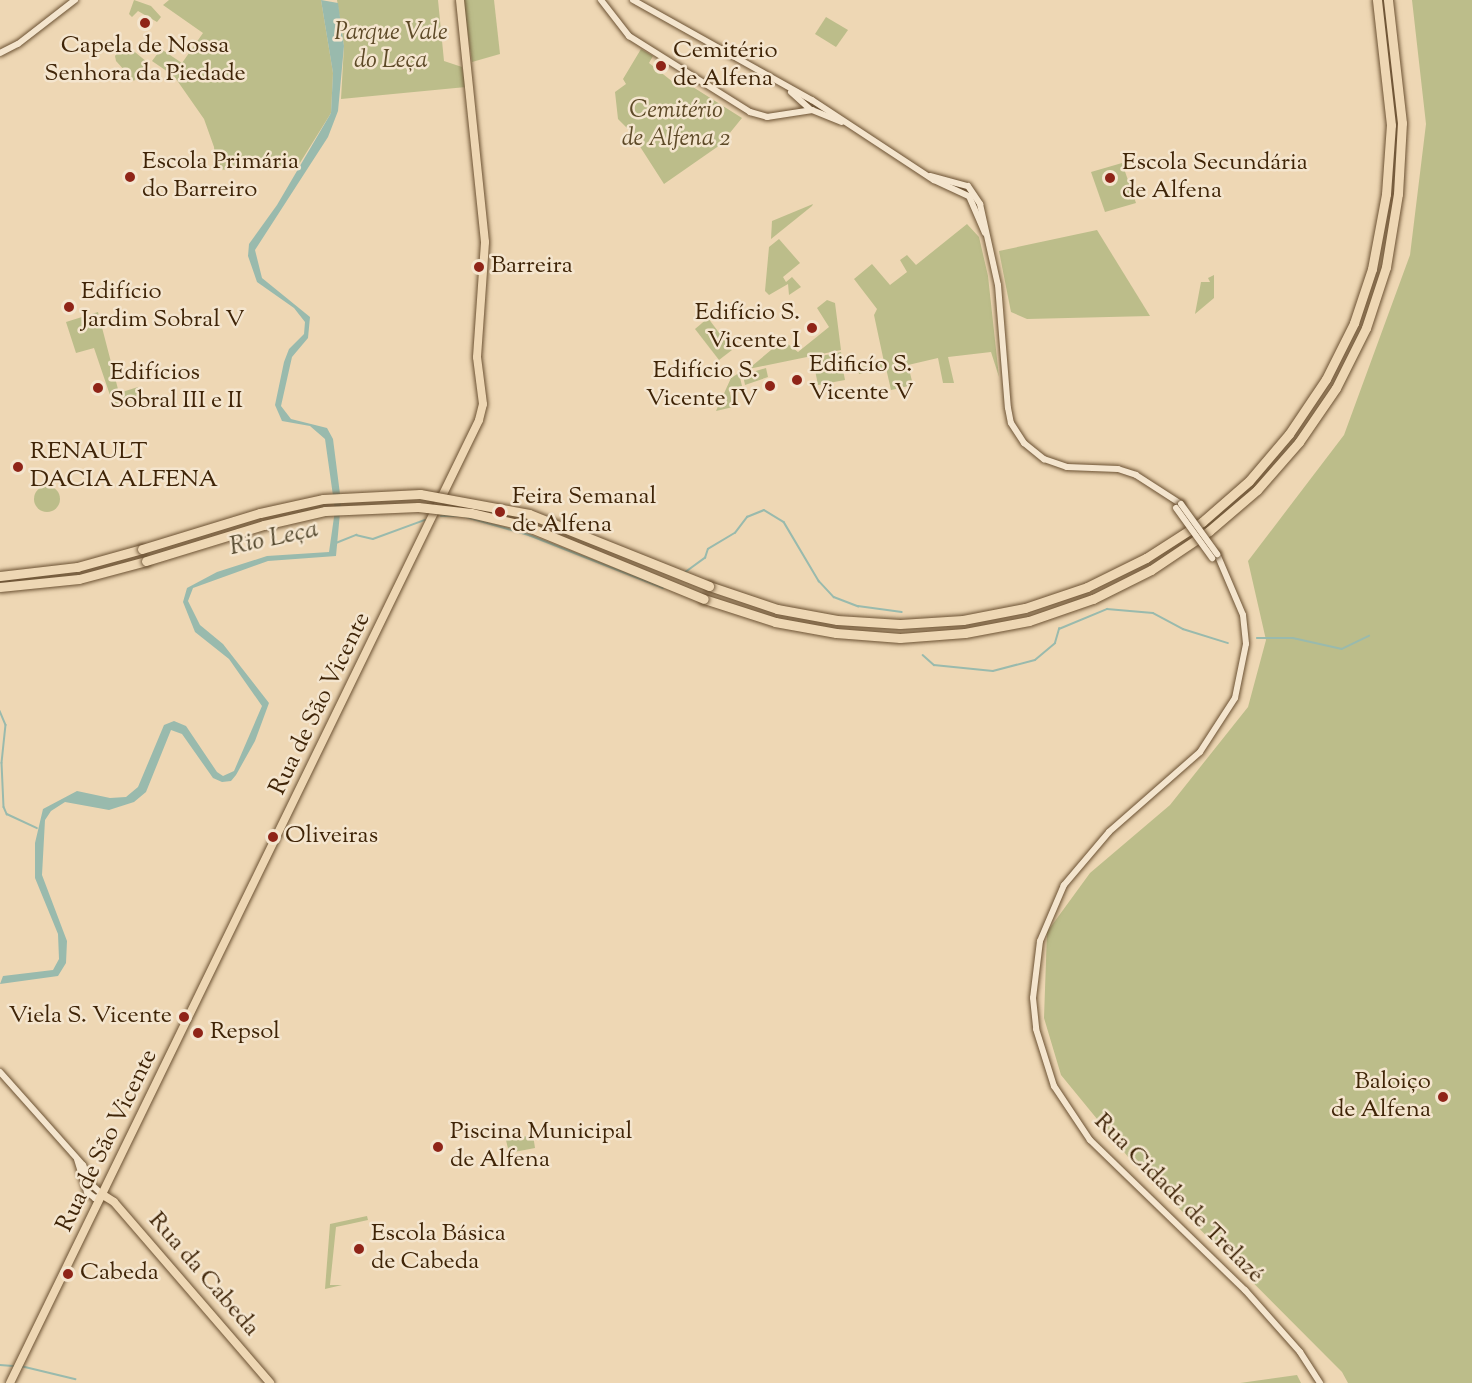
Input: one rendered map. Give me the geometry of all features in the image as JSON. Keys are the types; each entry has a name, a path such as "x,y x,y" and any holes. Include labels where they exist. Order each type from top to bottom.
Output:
{"highway":[{"path":"0,576 77,567 261,513 323,499 420,494 529,513 710,586 777,609 837,620 900,624 963,620 1025,608 1087,587 1146,558 1218,508 1248,481 1289,434 1326,379 1354,323 1372,269 1386,194 1391,125 1377,0"},
{"path":"0,587 79,579 264,525 325,511 418,507 471,513 526,526 704,599 775,622 836,633 889,637 965,633 1029,621 1093,599 1151,570 1209,531 1257,490 1299,442 1336,388 1366,328 1386,267 1398,194 1402,123 1388,0"}],"main road":[{"name":"Rua de São Vicente","path":"10,1383 103,1196 482,412 477,357 485,242 460,0"},
{"name":"Rua da Cabeda","path":"103,1196 114,1202 270,1383"}],"street":[{"path":"0,53 18,44 75,0"},
{"path":"601,0 629,36 750,112 767,117 812,110"},
{"path":"633,0 797,92 930,176 972,199 987,237"},
{"path":"789,89 812,110 848,124"},
{"path":"797,92 800,100"},
{"path":"791,112 800,100"},
{"path":"930,176 960,183 976,195 987,237"},
{"name":"Rua Cidade de Trelazé","path":"987,237 998,285 1011,424 1024,443 1044,459 1067,467 1118,469 1153,482 1172,498 1222,566 1243,615 1246,644 1235,698 1200,752 1109,832 1064,885 1040,941 1033,998 1036,1029 1054,1086 1090,1140 1251,1296 1300,1352 1320,1383"},
{"path":"0,1072 77,1160 87,1192 95,1198 103,1196"}],"green space":[{"path":"134,0 151,6 161,17 157,22 138,11 132,17 129,14"},
{"path":"169,0 321,0 333,73 331,113 298,166 216,170 214,147 204,119 174,76 152,61 161,49 182,63 203,33 163,5"},
{"name":"Parque Vale do Leça","path":"337,0 438,0 444,61 462,67 466,87 341,99 344,46"},
{"path":"463,0 494,0 500,54 472,62"},
{"path":"1412,0 1472,0 1472,1383 1348,1383 1342,1372 1129,1158 1061,1075 1044,1018 1047,932 1090,873 1170,805 1248,707 1266,640 1248,561 1344,435 1410,255 1426,124"},
{"path":"826,17 848,30 836,47 815,34"},
{"path":"124,43 147,62 134,81 116,61 115,56"},
{"name":"Cemitério de Alfena 2","path":"641,49 653,56 649,63 678,86 685,82 742,118 720,145 664,184 630,131 618,119 615,92 626,84 623,79"},
{"path":"1122,163 1136,203 1105,212 1091,172"},
{"path":"813,204 812,206 771,239 772,221"},
{"path":"967,224 979,237 988,276 999,377 991,352 948,357 954,383 943,383 938,358 908,365 913,385 891,390 886,368 859,374 858,368 884,362 874,315 877,309 854,279 872,264 890,285 907,272 900,260 907,255 916,265"},
{"path":"1097,230 1150,316 1027,319 1011,312 999,251"},
{"path":"779,239 800,263 783,277 786,282 792,277 801,287 789,295 788,284 769,295 765,291 769,247"},
{"path":"1214,275 1214,298 1195,314 1201,282 1210,282 1208,278"},
{"path":"827,300 835,303 841,350 739,371 749,363 752,366 783,340 798,352 829,327 817,308"},
{"path":"98,312 119,393 138,387 135,404 131,401 114,407 94,348 76,353 66,322"},
{"path":"708,318 732,350 719,360 695,329"},
{"path":"841,352 843,360 813,366 811,358"},
{"path":"842,365 845,380 818,385 815,370"},
{"path":"766,368 768,377 745,385 743,375"},
{"path":"739,373 742,386 729,389 733,407 716,411 731,378"},
{"path":"47,486 57,489 60,499 57,509 47,512 37,509 34,499 37,489"},
{"path":"533,1135 535,1148 509,1153 506,1140"},
{"path":"367,1216 368,1220 336,1227 330,1285 342,1285 325,1289 330,1224"},
{"path":"1297,1375 1301,1383 1240,1383"}],"shaded area":[{"path":"321,0 338,3 344,46 338,111 328,137 255,250 262,278 310,317 308,338 292,357 281,406 291,419 327,428 333,439 341,502 336,556 268,561 193,588 188,601 200,625 223,644 269,703 255,741 236,775 231,781 222,782 213,778 182,734 171,730 146,792 134,802 109,810 65,802 51,811 45,820 42,875 67,941 66,963 58,976 0,984 3,976 53,970 59,959 58,934 35,878 35,843 43,809 77,791 110,798 126,797 138,787 164,725 174,721 186,726 217,772 223,776 234,771 262,706 229,659 195,632 183,602 187,588 217,572 267,556 329,552 335,510 325,439 310,426 282,421 275,405 284,362 289,349 304,334 305,322 294,308 257,282 248,256 249,244 277,205 331,113 333,73"}],"waterway":[{"path":"684,573 705,558 708,549 735,533 747,517 764,510 784,522 819,581 834,597 858,606 902,612"},
{"path":"441,516 458,516"},
{"path":"463,516 529,535 663,588"},
{"path":"336,543 356,535 373,539 425,520"},
{"path":"923,655 934,665 993,671 1035,660 1055,643 1059,629 1107,609 1153,613 1183,629 1228,643"},
{"path":"1257,638 1293,638 1342,649 1369,636"},
{"path":"0,711 6,725 2,763 4,807 7,814 37,828"},
{"path":"0,1365 16,1366"},
{"path":"21,1366 75,1379"}],"place":[{"name":"Capela de Nossa Senhora da Piedade","path":"145,23"},
{"name":"Cemitério de Alfena","path":"661,66"},
{"name":"Escola Primária do Barreiro","path":"130,177"},
{"name":"Escola Secundária de Alfena","path":"1110,178"},
{"name":"Barreira","path":"479,267"},
{"name":"Edifício Jardim Sobral V","path":"69,307"},
{"name":"Edifício S. Vicente I","path":"812,328"},
{"name":"Edificío S. Vicente V","path":"797,380"},
{"name":"Edifício S. Vicente IV","path":"770,386"},
{"name":"Edifícios Sobral III e II","path":"98,388"},
{"name":"RENAULT DACIA ALFENA","path":"18,467"},
{"name":"Feira Semanal de Alfena","path":"500,512"},
{"name":"Oliveiras","path":"273,837"},
{"name":"Viela S. Vicente","path":"184,1017"},
{"name":"Repsol","path":"198,1033"},
{"name":"Baloiço de Alfena","path":"1443,1097"},
{"name":"Piscina Municipal de Alfena","path":"438,1147"},
{"name":"Escola Básica de Cabeda","path":"359,1249"},
{"name":"Cabeda","path":"68,1274"}],"water label":[{"name":"Rio Leça","path":"274,539"}]}
